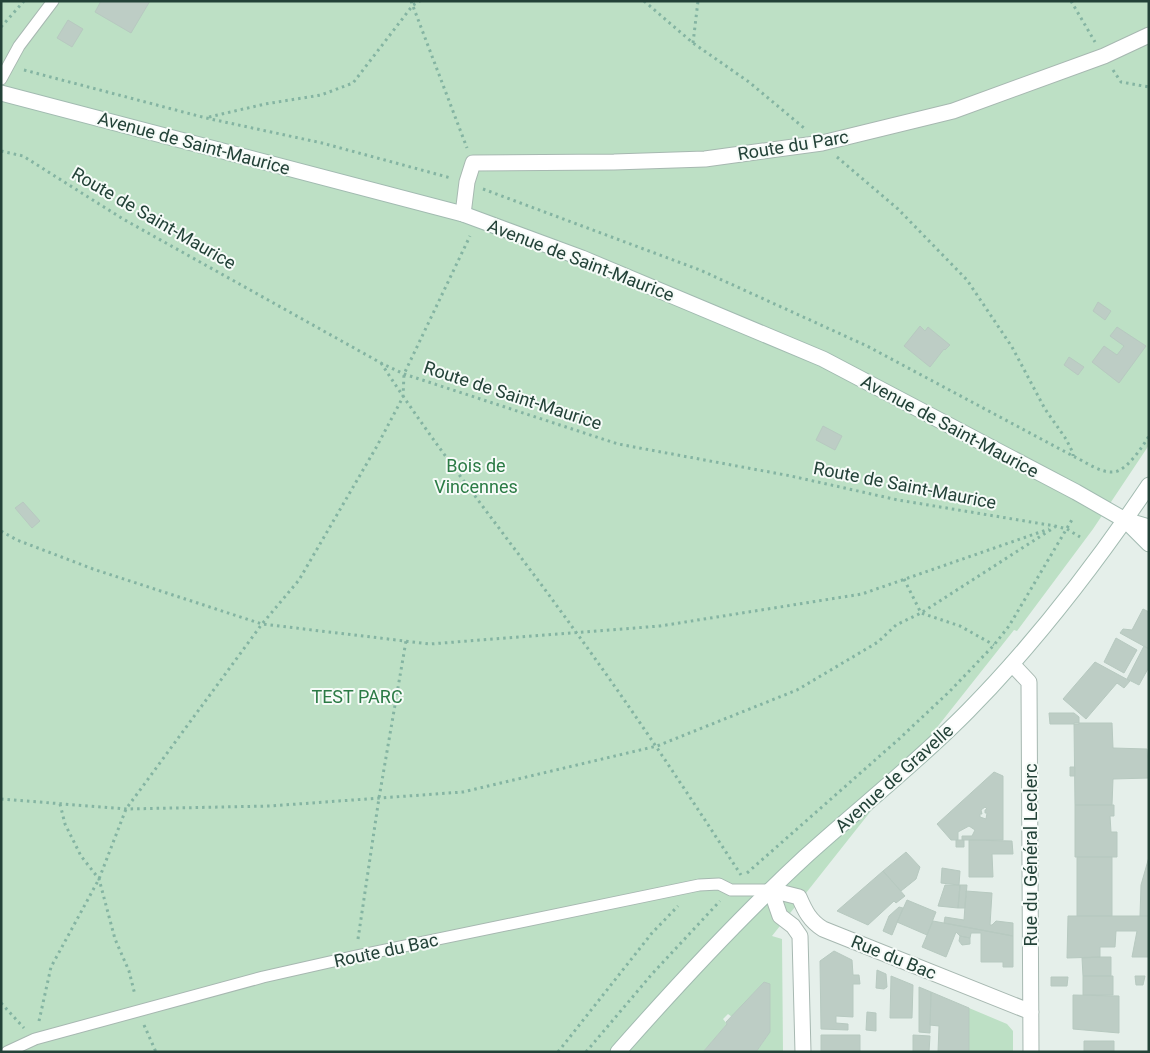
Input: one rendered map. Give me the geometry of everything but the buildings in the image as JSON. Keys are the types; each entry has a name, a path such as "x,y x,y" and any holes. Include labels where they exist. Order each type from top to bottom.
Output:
{"street":[{"name":"Route du Parc","path":"473,163 705,159 822,143 953,111 1104,56 1149,35"},
{"name":"Avenue de Saint-Maurice","path":"1,92 464,214 582,258 824,359 1076,492 1125,520"},
{"path":"464,214 467,182 473,163"},
{"name":"Avenue de Gravelle","path":"618,1052 684,977 770,890 916,760 967,712 1012,664 1092,566 1149,485"},
{"path":"1125,520 1149,527"},
{"path":"1125,520 1149,544"},
{"name":"Rue du Général Leclerc","path":"1012,664 1029,682 1031,1052"},
{"path":"770,890 799,897 806,913 817,926 800,936"},
{"path":"770,890 780,916 793,926 800,936 803,1052"},
{"name":"Rue du Bac","path":"817,926 1031,1012"}],"lane":[{"path":"1,79 19,46 53,1"},
{"name":"Route du Bac","path":"7,1052 35,1039 263,978 356,956 698,885 720,884 731,890 770,890"}],"path":[{"path":"1,27 24,1"},
{"path":"206,118 265,104 321,95 353,83 412,3 420,1"},
{"path":"644,1 693,43 749,82 822,143 898,209 967,280 1012,347 1045,409 1066,439 1073,456"},
{"path":"693,43 698,1"},
{"path":"412,3 473,163"},
{"path":"19,68 206,118 322,143 467,182 700,270 867,346 1073,456 1101,469 1115,472 1121,470 1128,464 1149,436"},
{"name":"Route de Saint-Maurice","path":"1,151 23,156 123,219 380,363 404,374 618,444 791,476 898,500 1067,529"},
{"path":"35,1039 51,967 99,879 126,809 262,624 298,580 378,446 402,397 404,374 478,220"},
{"path":"380,363 402,397 577,633 657,746"},
{"name":"Avenue de Gravelle","path":"657,746 742,878 899,739 994,645 1008,626 1073,518"},
{"path":"1,531 17,540 94,569 262,624 430,644 660,626 862,594 1055,526"},
{"path":"1,799 126,809 270,806 463,792 657,746 797,690 878,642 896,626 920,613 1055,526"},
{"path":"1067,529 1080,538"},
{"path":"904,579 920,613 960,626 994,645"},
{"path":"356,956 379,798 406,641"},
{"path":"60,804 65,824 81,856 99,879 115,939 129,972 147,1032 156,1052"},
{"path":"558,1052 652,933 698,885"},
{"path":"586,1052 652,974 731,890"}],"green space":[{"name":"Bois de Vincennes","path":"1,1 1149,1 1149,445 1093,529 1017,631 1014,630 772,936 782,939 783,1052 756,1052 768,1035 770,985 764,982 732,1017 728,1014 723,1019 727,1024 703,1052 1,1052"},
{"path":"969,1008 1007,1024 1013,1031 1013,1052 969,1052"}],"park label":[{"name":"TEST PARC","path":"357,696"}]}
